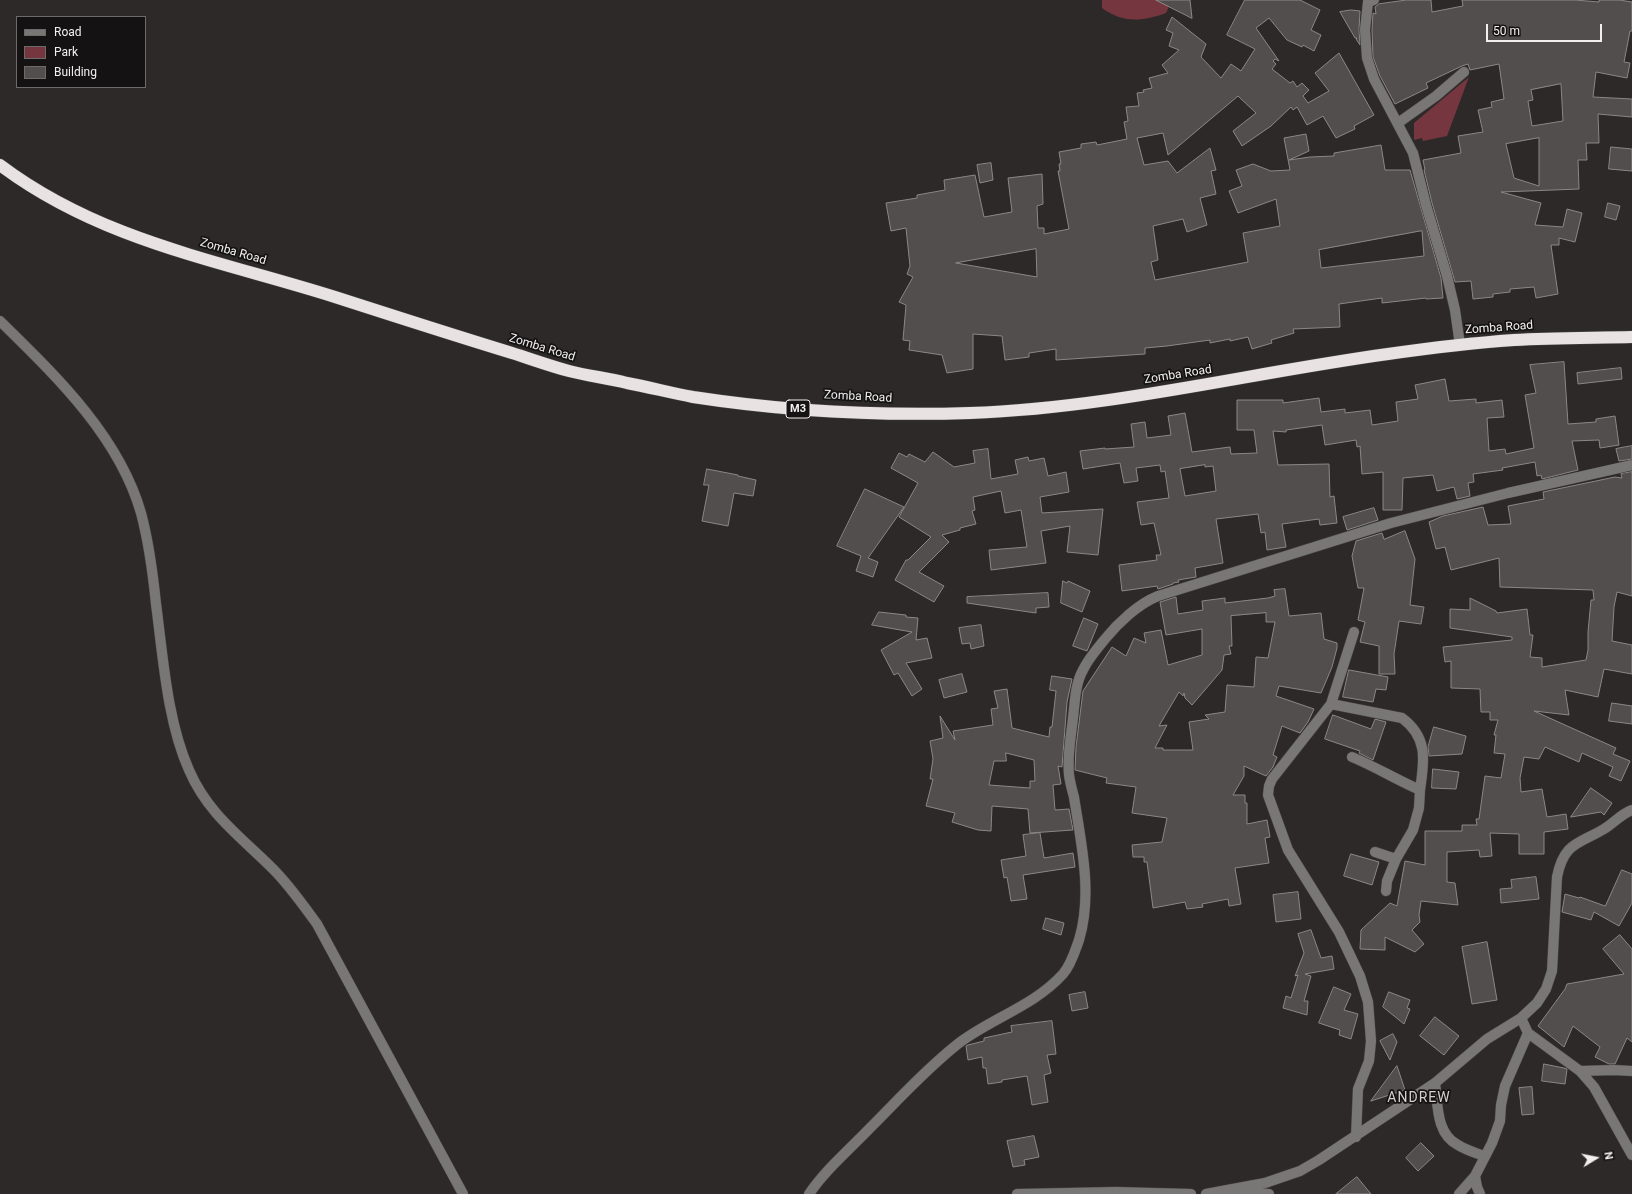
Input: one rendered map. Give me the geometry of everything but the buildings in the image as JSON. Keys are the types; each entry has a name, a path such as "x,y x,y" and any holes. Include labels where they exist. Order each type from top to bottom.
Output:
{"highway":[{"name":"Zomba Road","path":"0,165 21,181 90,220 141,240 331,296 447,334 568,371 691,396 789,408 908,413 972,413 1027,409 1103,401 1387,354 1460,345 1510,340 1632,337"}],"street":[{"path":"1369,1 1365,30 1367,58 1374,79 1413,153 1426,205 1441,252 1455,310 1460,345"},
{"path":"1398,123 1436,96 1464,72"},
{"path":"0,321 55,377 81,407 107,440 119,460 130,484 140,512 148,542 163,660 178,738 188,770 208,805 226,825 273,869 293,891 317,924 463,1194"},
{"path":"809,1194 830,1168 885,1113 957,1045 976,1031 1040,994 1063,974 1070,963 1079,940 1085,915 1085,877 1083,856 1069,776 1068,754 1076,692 1083,670 1094,652 1109,634 1131,613 1158,596 1391,523 1508,493 1632,465"},
{"path":"1354,632 1331,704 1272,779 1269,786 1268,795 1288,850 1339,932 1360,976 1368,1002 1371,1041 1369,1061 1358,1089 1356,1137"},
{"path":"1331,704 1402,718 1416,734 1424,752 1419,808 1413,830 1396,859 1387,881 1386,891"},
{"path":"1352,757 1372,766 1395,780 1420,790"},
{"path":"1222,1192 1242,1186 1265,1182 1300,1171 1356,1137 1435,1083 1487,1039 1521,1018 1537,1003 1543,994 1552,971 1557,877 1559,866 1569,849 1584,839 1604,829 1623,813 1632,810"},
{"path":"1375,852 1396,859"},
{"path":"1521,1018 1528,1033 1580,1071 1594,1087 1632,1155"},
{"path":"1459,1194 1475,1176 1492,1143 1500,1121 1501,1105 1505,1086 1528,1033"},
{"path":"1580,1071 1614,1070 1632,1072"},
{"path":"1435,1083 1441,1125 1448,1137 1457,1145 1484,1156"},
{"path":"1475,1176 1480,1194"},
{"path":"1017,1194 1116,1192 1190,1194"},
{"path":"1206,1194 1222,1192 1269,1194"}],"green space":[{"path":"1102,0 1172,0 1166,13 1149,18 1134,20 1118,17 1102,8"},
{"path":"1469,77 1447,136 1423,141 1422,138 1414,140 1414,123"}],"district":[{"name":"ANDREW","path":"1419,1098"}]}
